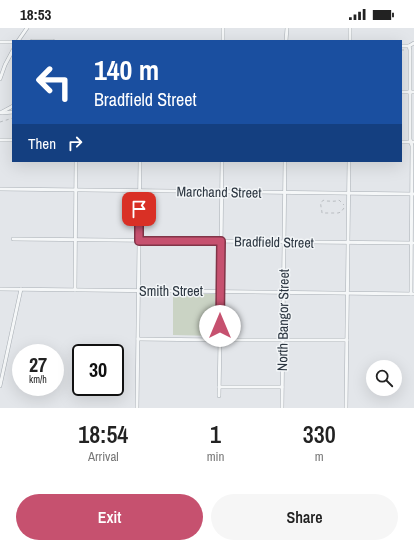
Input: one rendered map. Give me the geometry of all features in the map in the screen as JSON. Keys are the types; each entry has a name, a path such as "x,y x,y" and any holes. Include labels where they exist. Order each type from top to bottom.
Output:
{"street":[{"path":"19,40 27,28"},
{"path":"223,28 223,40"},
{"path":"286,40 287,28"},
{"path":"350,28 350,40"},
{"path":"0,42 12,42"},
{"path":"402,46 409,46 414,43"},
{"path":"409,46 410,139 412,142 413,194 412,294"},
{"path":"0,80 5,65 12,52"},
{"path":"402,92 414,92"},
{"path":"0,113 12,107"},
{"path":"0,113 12,112"},
{"path":"0,140 12,140"},
{"path":"75,290 76,162"},
{"path":"137,408 140,162"},
{"path":"219,396 222,162"},
{"name":"North Bangor Street","path":"282,408 285,162"},
{"path":"346,408 349,162"},
{"name":"Marchand Street","path":"0,189 413,194"},
{"name":"Bradfield Street","path":"13,239 413,243"},
{"name":"Smith Street","path":"0,289 412,294"},
{"path":"0,386 21,290"},
{"path":"138,339 347,340"},
{"path":"219,387 282,387"}],"path":[{"path":"0,122 12,118"},
{"path":"344,205 339,200 334,202 324,200 320,204 322,213 338,213 344,208"}],"green space":[{"path":"173,294 215,294 215,336 173,335"}],"route":[{"path":"139,209 139,241 221,241 220,326"}]}
